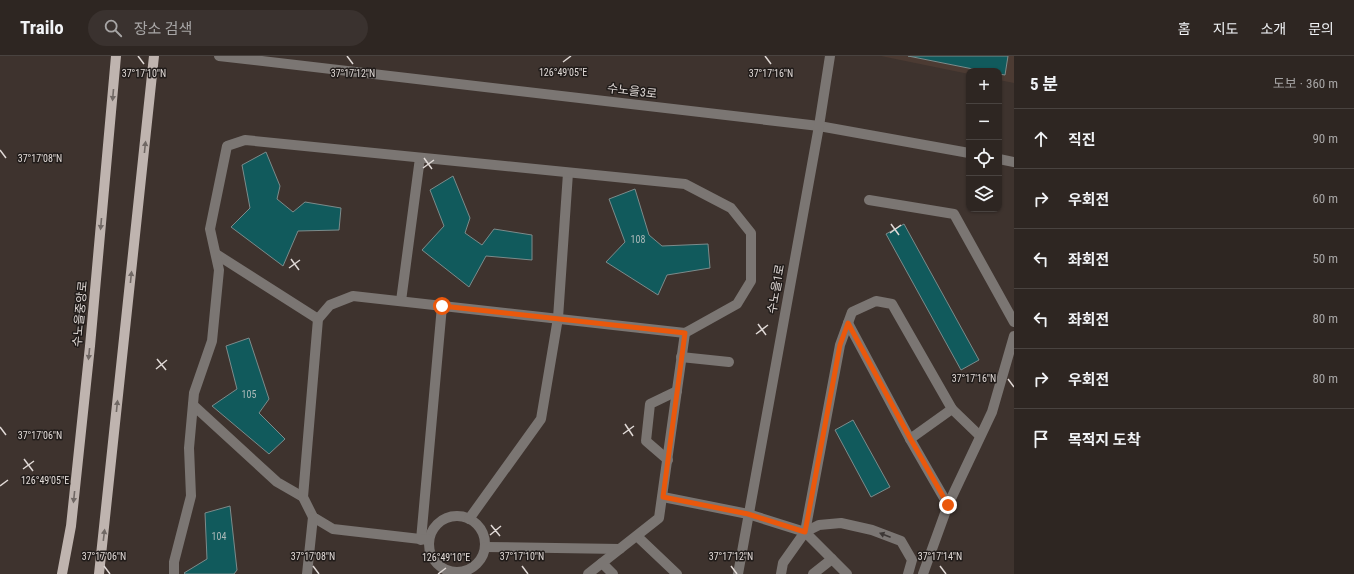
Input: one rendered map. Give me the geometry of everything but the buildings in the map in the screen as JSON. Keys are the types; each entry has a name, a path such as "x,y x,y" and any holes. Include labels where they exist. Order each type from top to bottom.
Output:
{"main road":[{"name":"수노을중앙로","path":"62,574 71,526 90,346 116,56"},
{"path":"99,574 154,56"}],"street":[{"name":"수노을3로","path":"219,56 819,126 966,152"},
{"name":"수노을1로","path":"738,574 819,126 830,56"},
{"path":"174,574 174,562 191,496 189,448 194,393 212,340 219,270 210,229 227,146 245,140 685,184 731,208 751,233 751,281 737,304 685,333 353,296 330,305 318,319 303,497 313,517 333,530 425,540"},
{"path":"401,301 420,158"},
{"path":"1002,160 1014,162"},
{"path":"469,519 541,419 558,318 568,173"},
{"path":"869,200 954,214 1014,322"},
{"path":"216,254 318,319"},
{"path":"781,574 783,563 805,532 840,345 852,312 876,301 892,304 952,409 980,436"},
{"path":"425,540 439,521 447,517 457,515 469,519 481,528 485,546 483,556 478,563 470,569 462,572 452,572 438,570 425,540 442,306"},
{"path":"848,323 948,505"},
{"path":"588,574 659,518 685,333"},
{"path":"923,574 948,505 992,412 1014,336"},
{"path":"681,357 729,362"},
{"path":"668,460 646,441 650,404 677,391"},
{"path":"193,405 277,482 303,497"},
{"path":"910,438 952,409"},
{"path":"663,497 748,514 805,532 847,574"},
{"path":"307,574 313,517"},
{"path":"805,532 819,525 841,523 872,530 901,541 912,560 908,574"},
{"path":"637,536 677,574"},
{"path":"485,546 620,549"},
{"path":"813,574 832,559"},
{"path":"602,563 613,574"}],"shaded area":[{"path":"881,56 1014,56 1014,83 1002,81 1002,68 966,68 966,73"}],"route":[{"path":"442,306 685,333 663,497 748,514 805,532 840,345 848,323 948,505"}]}
